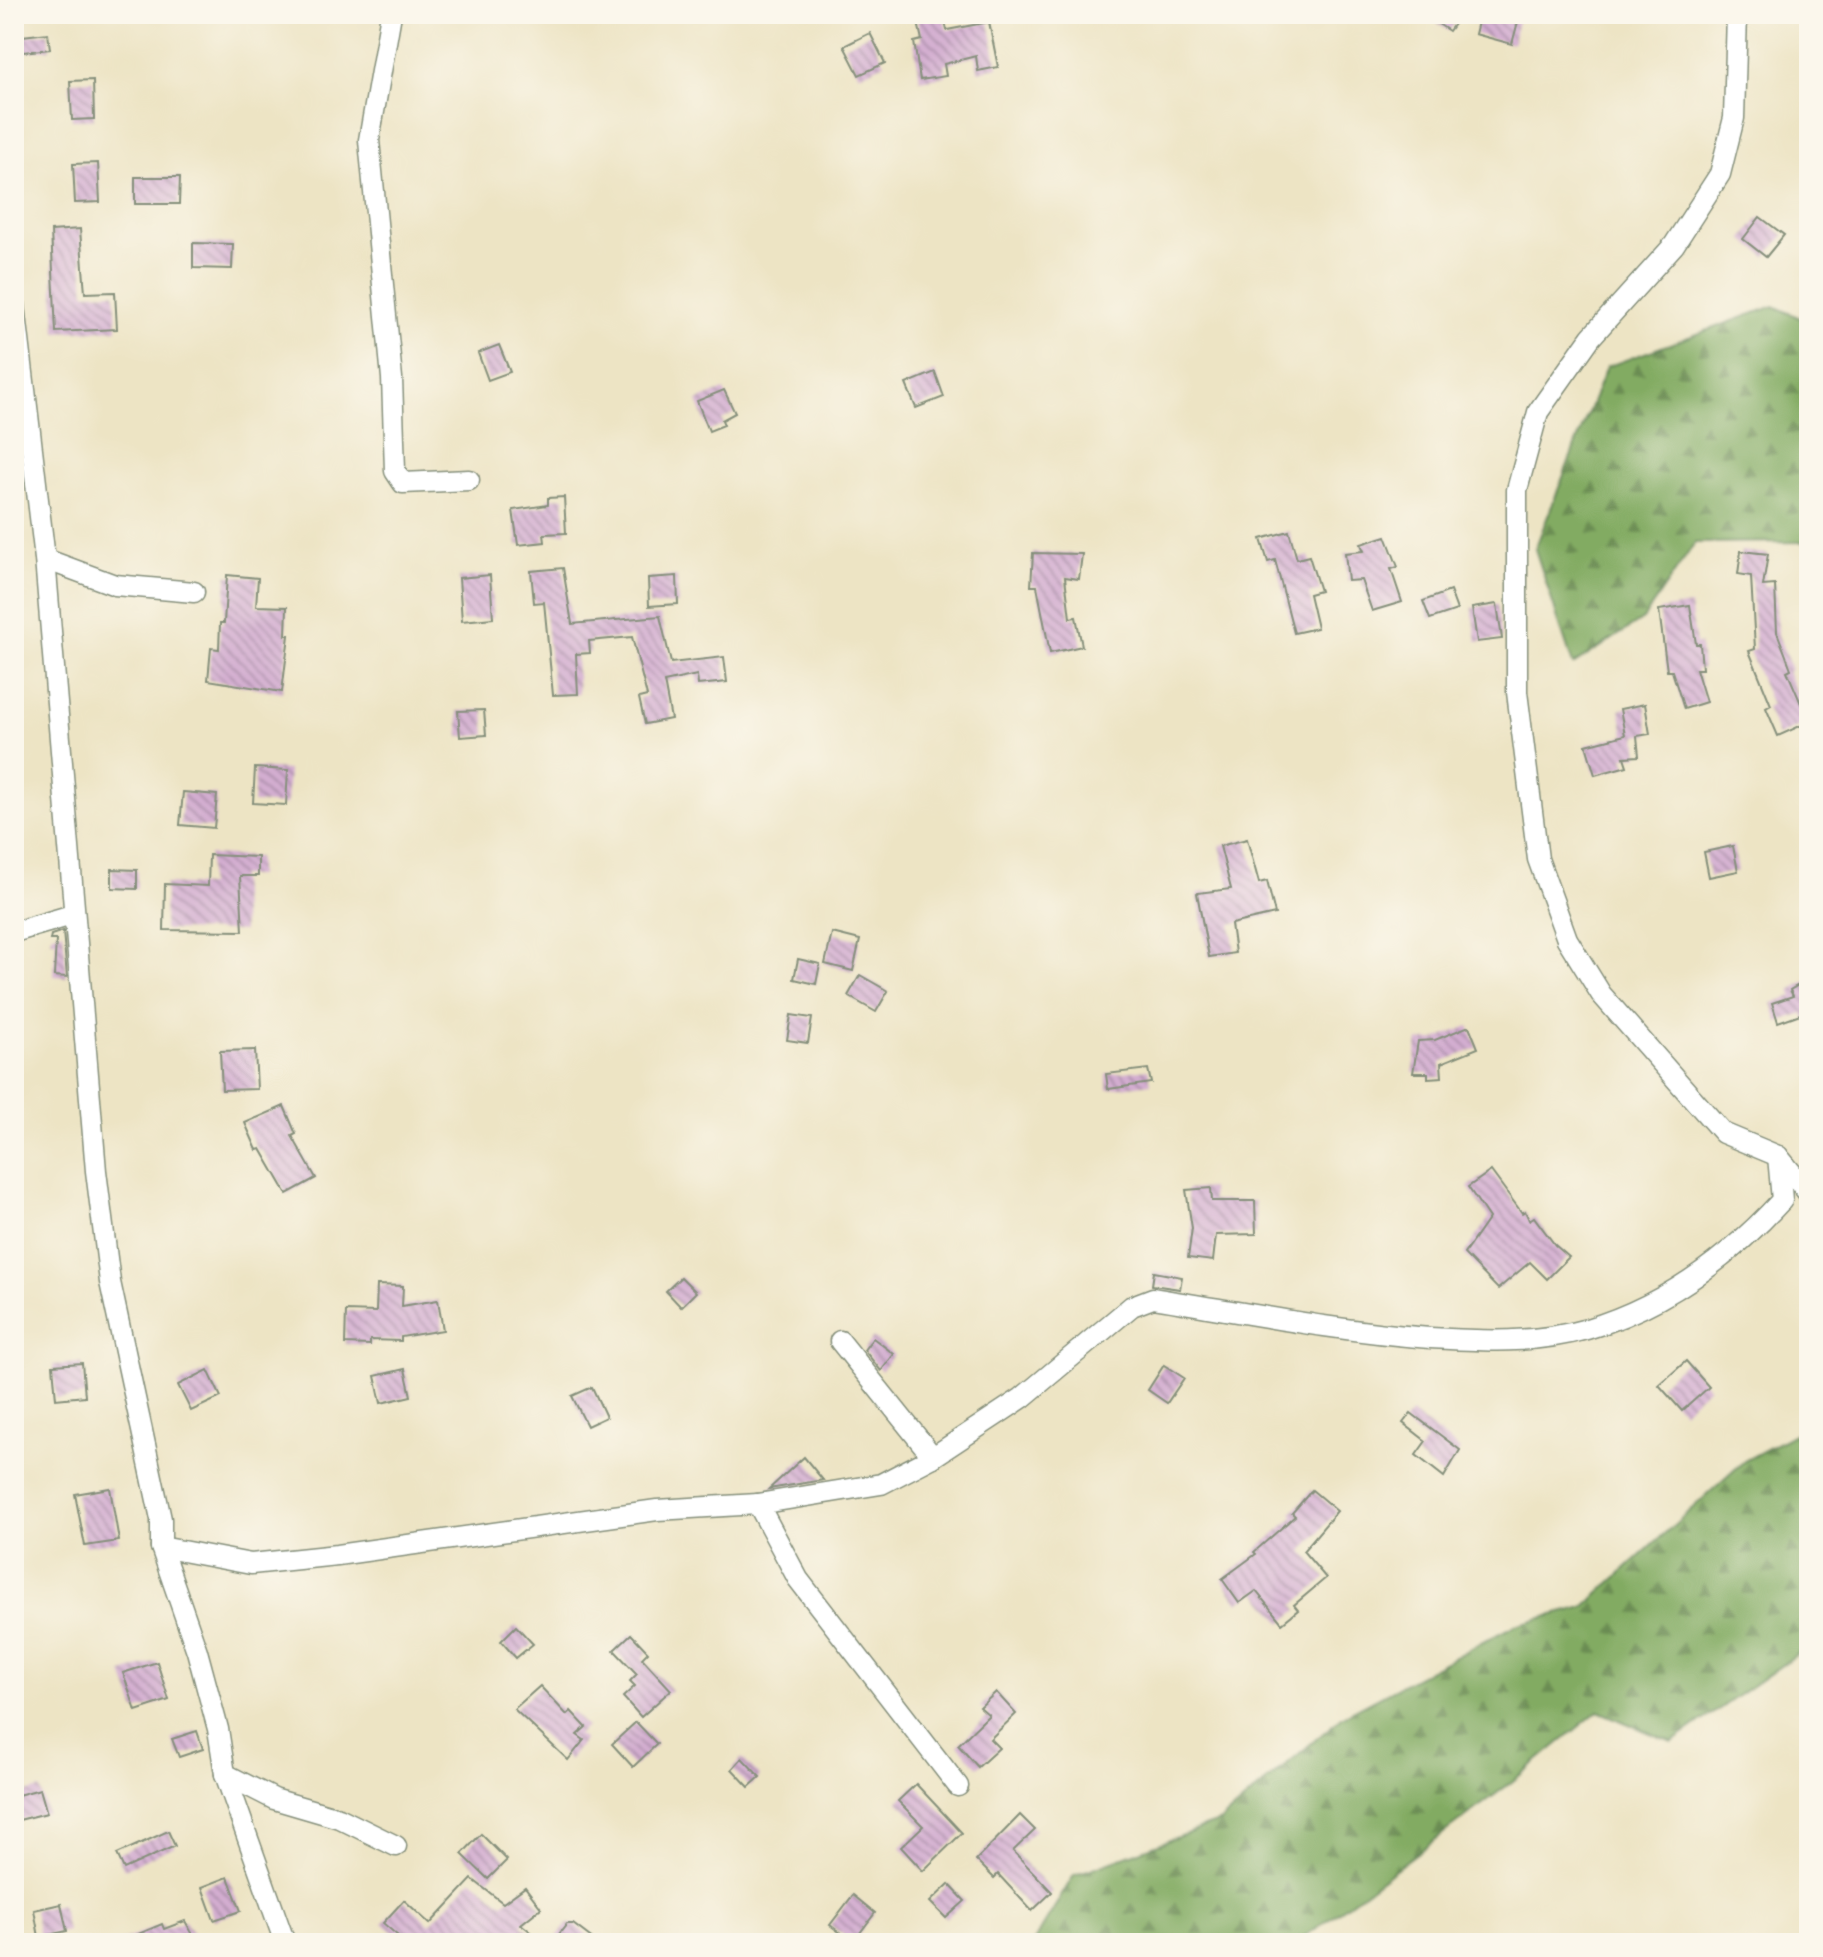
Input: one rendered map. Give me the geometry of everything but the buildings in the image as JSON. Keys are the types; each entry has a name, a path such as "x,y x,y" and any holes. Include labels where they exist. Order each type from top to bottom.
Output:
{"street":[{"path":"391,14 369,140 392,378 395,471 403,483 469,480"},
{"path":"1737,14 1734,118 1720,174 1674,245 1591,337 1553,389 1538,412 1521,463 1514,562 1517,692 1538,859 1567,939 1601,994 1723,1133 1778,1156 1809,1194"},
{"path":"14,297 45,559 72,915 96,1171 110,1282 161,1519 161,1547 197,1651 218,1729 225,1774 285,1943"},
{"path":"45,559 115,585 194,592"},
{"path":"14,932 72,915"},
{"path":"161,1547 251,1564 337,1555 657,1510 758,1504 881,1484 933,1457 1022,1398 1142,1300 1153,1298 1375,1334 1488,1342 1537,1338 1614,1319 1688,1282 1751,1234 1782,1200 1778,1156"},
{"path":"840,1341 933,1457"},
{"path":"758,1504 798,1579 958,1786"},
{"path":"225,1774 274,1799 339,1818 396,1846"}],"green space":[{"path":"1774,306 1809,322 1809,542 1695,543 1643,619 1573,665 1535,549 1606,367"},
{"path":"1809,1426 1809,1646 1672,1742 1598,1711 1508,1785 1296,1943 1033,1943 1074,1875 1221,1821 1343,1716 1515,1625 1584,1607 1744,1461"}]}
